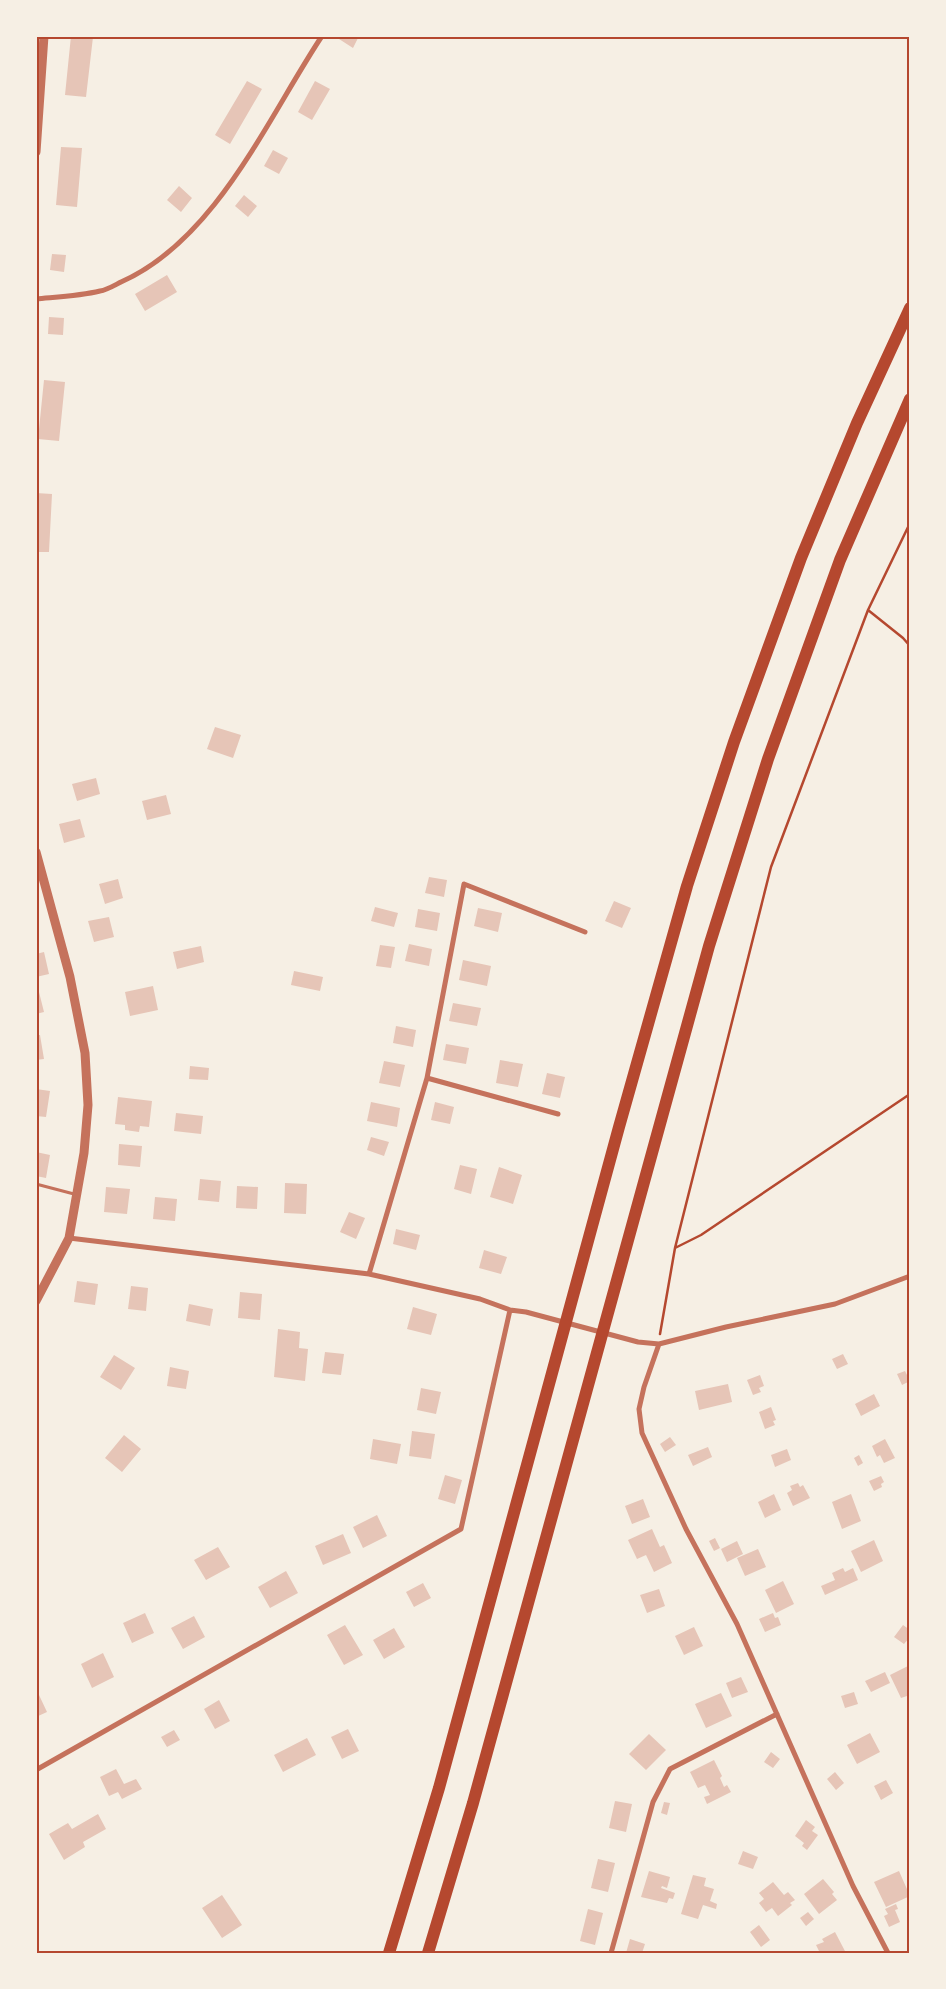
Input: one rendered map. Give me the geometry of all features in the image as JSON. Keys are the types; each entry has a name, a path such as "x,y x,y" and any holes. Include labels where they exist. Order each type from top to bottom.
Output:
{"highway":[{"path":"388,1953 439,1788 687,886 734,742 801,558 857,423 910,308"},
{"path":"428,1953 479,1784 709,946 768,758 834,578 910,399"}],"street":[{"path":"36,152 44,36"},
{"path":"36,299 102,291 138,275 170,251 211,210 236,174 322,36"},
{"path":"36,852 70,977 85,1053 88,1105 84,1153 69,1238 36,1301"},
{"path":"369,1274 427,1078 464,884 585,932"},
{"path":"427,1078 558,1114"},
{"path":"69,1238 369,1274 480,1299 510,1310 526,1312 638,1342 659,1344 726,1327 835,1304 910,1276"},
{"path":"36,1770 461,1529 510,1310"},
{"path":"659,1344 644,1387 640,1409 642,1433 686,1529 736,1624 853,1886 888,1953"},
{"path":"611,1953 652,1802 670,1769 776,1714"}],"lane":[{"path":"36,1184 77,1195"}],"path":[{"path":"659,1344 675,1248 771,867 868,610 910,523"},
{"path":"868,610 903,638 910,646"},
{"path":"675,1248 701,1235 910,1094"}],"building":[{"path":"71,36 93,37 86,97 65,95"},
{"path":"341,36 359,36 353,48 339,39"},
{"path":"247,81 262,89 230,144 215,135"},
{"path":"315,81 330,89 312,120 298,112"},
{"path":"61,147 82,148 77,207 56,205"},
{"path":"273,150 288,158 279,174 264,166"},
{"path":"179,186 192,198 181,212 167,200"},
{"path":"244,195 257,206 248,217 235,206"},
{"path":"52,254 66,255 64,272 50,270"},
{"path":"167,275 177,292 145,311 135,294"},
{"path":"49,317 64,318 63,335 48,334"},
{"path":"44,380 65,382 59,441 38,439"},
{"path":"36,493 52,494 49,552 36,552"},
{"path":"215,727 241,735 233,758 207,749"},
{"path":"96,778 100,794 77,801 72,784"},
{"path":"166,795 171,814 147,820 142,801"},
{"path":"80,819 85,837 64,843 59,824"},
{"path":"429,877 447,880 444,897 425,893"},
{"path":"118,879 123,898 105,904 99,884"},
{"path":"614,901 631,908 622,928 605,921"},
{"path":"375,907 398,913 394,927 371,921"},
{"path":"478,908 502,913 498,932 474,926"},
{"path":"418,909 440,913 437,931 415,927"},
{"path":"109,917 114,937 94,942 88,921"},
{"path":"409,944 432,949 429,966 405,961"},
{"path":"380,945 395,947 391,968 376,966"},
{"path":"201,946 204,962 177,969 173,952"},
{"path":"44,952 49,974 36,977 36,954"},
{"path":"463,960 491,966 487,986 459,980"},
{"path":"294,971 323,977 320,991 291,985"},
{"path":"153,986 158,1010 130,1016 125,992"},
{"path":"39,992 44,1012 36,1014 36,993"},
{"path":"453,1003 481,1008 477,1026 449,1021"},
{"path":"396,1026 416,1030 413,1047 393,1043"},
{"path":"36,1035 40,1035 44,1059 36,1060"},
{"path":"446,1044 469,1048 466,1064 443,1060"},
{"path":"500,1060 523,1064 518,1087 496,1083"},
{"path":"384,1061 405,1065 400,1087 379,1083"},
{"path":"190,1066 209,1068 208,1080 189,1079"},
{"path":"547,1073 565,1077 560,1098 542,1094"},
{"path":"36,1089 50,1091 46,1117 36,1116"},
{"path":"118,1097 152,1101 149,1127 140,1126 139,1132 125,1130 125,1125 115,1124"},
{"path":"371,1102 400,1108 397,1127 367,1121"},
{"path":"435,1102 454,1107 450,1124 431,1120"},
{"path":"176,1113 203,1116 201,1134 174,1131"},
{"path":"371,1137 389,1142 384,1156 367,1150"},
{"path":"119,1144 142,1146 140,1167 118,1165"},
{"path":"36,1152 50,1155 46,1178 36,1176"},
{"path":"460,1165 477,1169 471,1194 454,1189"},
{"path":"499,1167 522,1175 513,1204 490,1197"},
{"path":"200,1179 221,1181 219,1202 198,1200"},
{"path":"285,1183 307,1184 306,1214 284,1213"},
{"path":"237,1186 258,1187 257,1209 236,1208"},
{"path":"106,1187 130,1189 127,1214 104,1212"},
{"path":"155,1197 177,1199 175,1221 153,1219"},
{"path":"349,1212 365,1218 356,1239 340,1232"},
{"path":"396,1229 420,1235 416,1250 393,1244"},
{"path":"484,1250 507,1257 501,1274 479,1268"},
{"path":"77,1281 98,1284 95,1305 74,1302"},
{"path":"131,1286 148,1288 146,1311 128,1309"},
{"path":"240,1292 262,1294 260,1320 238,1318"},
{"path":"189,1304 213,1309 210,1326 186,1321"},
{"path":"413,1307 437,1314 431,1335 407,1329"},
{"path":"278,1329 300,1332 299,1348 308,1349 305,1381 274,1377"},
{"path":"325,1352 344,1354 341,1375 322,1373"},
{"path":"843,1354 848,1364 837,1369 832,1359"},
{"path":"114,1355 135,1368 121,1390 100,1377"},
{"path":"170,1367 189,1371 186,1389 167,1386"},
{"path":"905,1371 910,1381 902,1385 897,1374"},
{"path":"760,1375 764,1386 759,1388 761,1392 753,1395 747,1380"},
{"path":"728,1384 732,1402 699,1410 695,1391"},
{"path":"421,1388 441,1392 436,1414 417,1410"},
{"path":"874,1394 880,1406 861,1416 855,1404"},
{"path":"771,1407 776,1420 773,1421 775,1425 765,1429 759,1412"},
{"path":"412,1431 435,1434 431,1459 409,1456"},
{"path":"124,1435 141,1449 122,1472 105,1458"},
{"path":"670,1437 676,1445 665,1452 660,1444"},
{"path":"373,1439 401,1444 397,1464 370,1459"},
{"path":"885,1439 895,1458 884,1463 880,1455 877,1457 872,1446"},
{"path":"708,1447 712,1457 693,1466 688,1455"},
{"path":"787,1449 791,1460 775,1467 771,1455"},
{"path":"859,1455 863,1463 858,1466 854,1458"},
{"path":"445,1475 462,1480 455,1504 438,1499"},
{"path":"881,1476 884,1482 881,1484 882,1487 874,1491 869,1481"},
{"path":"798,1483 800,1487 803,1485 810,1498 793,1506 787,1493 792,1490 790,1486"},
{"path":"774,1494 781,1510 765,1518 758,1502"},
{"path":"851,1494 861,1521 842,1529 832,1502"},
{"path":"643,1499 650,1517 632,1524 625,1506"},
{"path":"377,1515 387,1536 363,1548 353,1527"},
{"path":"652,1529 660,1547 664,1545 672,1563 654,1572 646,1555 637,1559 628,1540"},
{"path":"343,1534 351,1553 323,1565 315,1546"},
{"path":"715,1538 720,1548 714,1551 709,1541"},
{"path":"874,1540 883,1561 861,1572 851,1551"},
{"path":"737,1541 743,1554 727,1562 721,1549"},
{"path":"218,1547 230,1567 206,1580 194,1560"},
{"path":"758,1549 766,1567 745,1576 737,1558"},
{"path":"843,1568 845,1572 853,1568 858,1580 825,1595 821,1586 835,1580 832,1573"},
{"path":"286,1571 298,1593 270,1608 258,1587"},
{"path":"783,1581 794,1604 776,1613 765,1590"},
{"path":"423,1583 431,1598 414,1607 406,1592"},
{"path":"659,1589 665,1606 647,1613 640,1595"},
{"path":"145,1613 154,1633 132,1643 123,1623"},
{"path":"773,1613 775,1618 778,1617 781,1625 765,1632 759,1619"},
{"path":"194,1616 205,1637 183,1649 171,1628"},
{"path":"345,1625 363,1655 344,1665 327,1635"},
{"path":"903,1625 910,1630 910,1637 904,1644 894,1637"},
{"path":"694,1627 703,1646 684,1655 675,1636"},
{"path":"394,1628 405,1647 384,1659 373,1640"},
{"path":"103,1653 114,1677 92,1688 81,1664"},
{"path":"910,1665 910,1695 901,1698 890,1675"},
{"path":"885,1672 890,1683 871,1692 865,1681"},
{"path":"741,1677 748,1692 732,1698 726,1683"},
{"path":"854,1692 858,1704 845,1708 841,1696"},
{"path":"721,1693 732,1716 706,1728 695,1704"},
{"path":"39,1695 47,1712 36,1717 36,1697"},
{"path":"219,1700 230,1721 215,1729 204,1709"},
{"path":"348,1729 359,1751 342,1759 331,1737"},
{"path":"174,1730 180,1740 167,1747 161,1737"},
{"path":"870,1733 880,1752 857,1764 847,1745"},
{"path":"649,1734 666,1750 646,1770 629,1754"},
{"path":"307,1738 316,1755 283,1772 274,1755"},
{"path":"771,1752 780,1759 773,1768 764,1762"},
{"path":"714,1760 722,1776 720,1778 724,1787 727,1785 731,1792 707,1804 704,1797 710,1795 705,1785 698,1788 690,1772"},
{"path":"116,1769 124,1784 136,1779 142,1789 122,1799 118,1792 109,1796 100,1777"},
{"path":"835,1772 844,1783 836,1790 827,1779"},
{"path":"886,1780 893,1793 881,1800 874,1786"},
{"path":"615,1801 632,1804 626,1832 609,1828"},
{"path":"664,1802 670,1803 667,1815 661,1813"},
{"path":"98,1814 106,1829 83,1842 85,1847 64,1860 49,1834 68,1823 72,1829"},
{"path":"806,1820 815,1827 812,1831 818,1835 807,1850 802,1846 804,1843 795,1836"},
{"path":"743,1851 758,1857 753,1869 738,1864"},
{"path":"598,1859 615,1863 608,1892 591,1888"},
{"path":"649,1871 670,1877 667,1888 662,1886 661,1888 675,1893 673,1899 669,1898 667,1903 641,1897"},
{"path":"899,1871 910,1896 886,1907 874,1882"},
{"path":"693,1875 706,1878 704,1886 714,1889 710,1901 717,1904 716,1909 703,1905 698,1919 681,1914"},
{"path":"823,1879 834,1892 832,1894 837,1900 819,1914 804,1894"},
{"path":"773,1882 784,1895 788,1892 795,1900 790,1903 792,1905 778,1916 772,1908 766,1912 759,1903 764,1899 759,1893"},
{"path":"222,1895 242,1925 222,1938 202,1908"},
{"path":"896,1904 898,1909 895,1910 900,1922 889,1927 884,1916 888,1914 885,1909"},
{"path":"588,1909 603,1913 595,1945 580,1941"},
{"path":"808,1912 814,1919 806,1926 800,1918"},
{"path":"759,1925 770,1940 761,1947 750,1932"},
{"path":"835,1932 846,1953 820,1953 816,1945 824,1942 822,1939"},
{"path":"630,1939 645,1944 642,1953 626,1953"}]}
